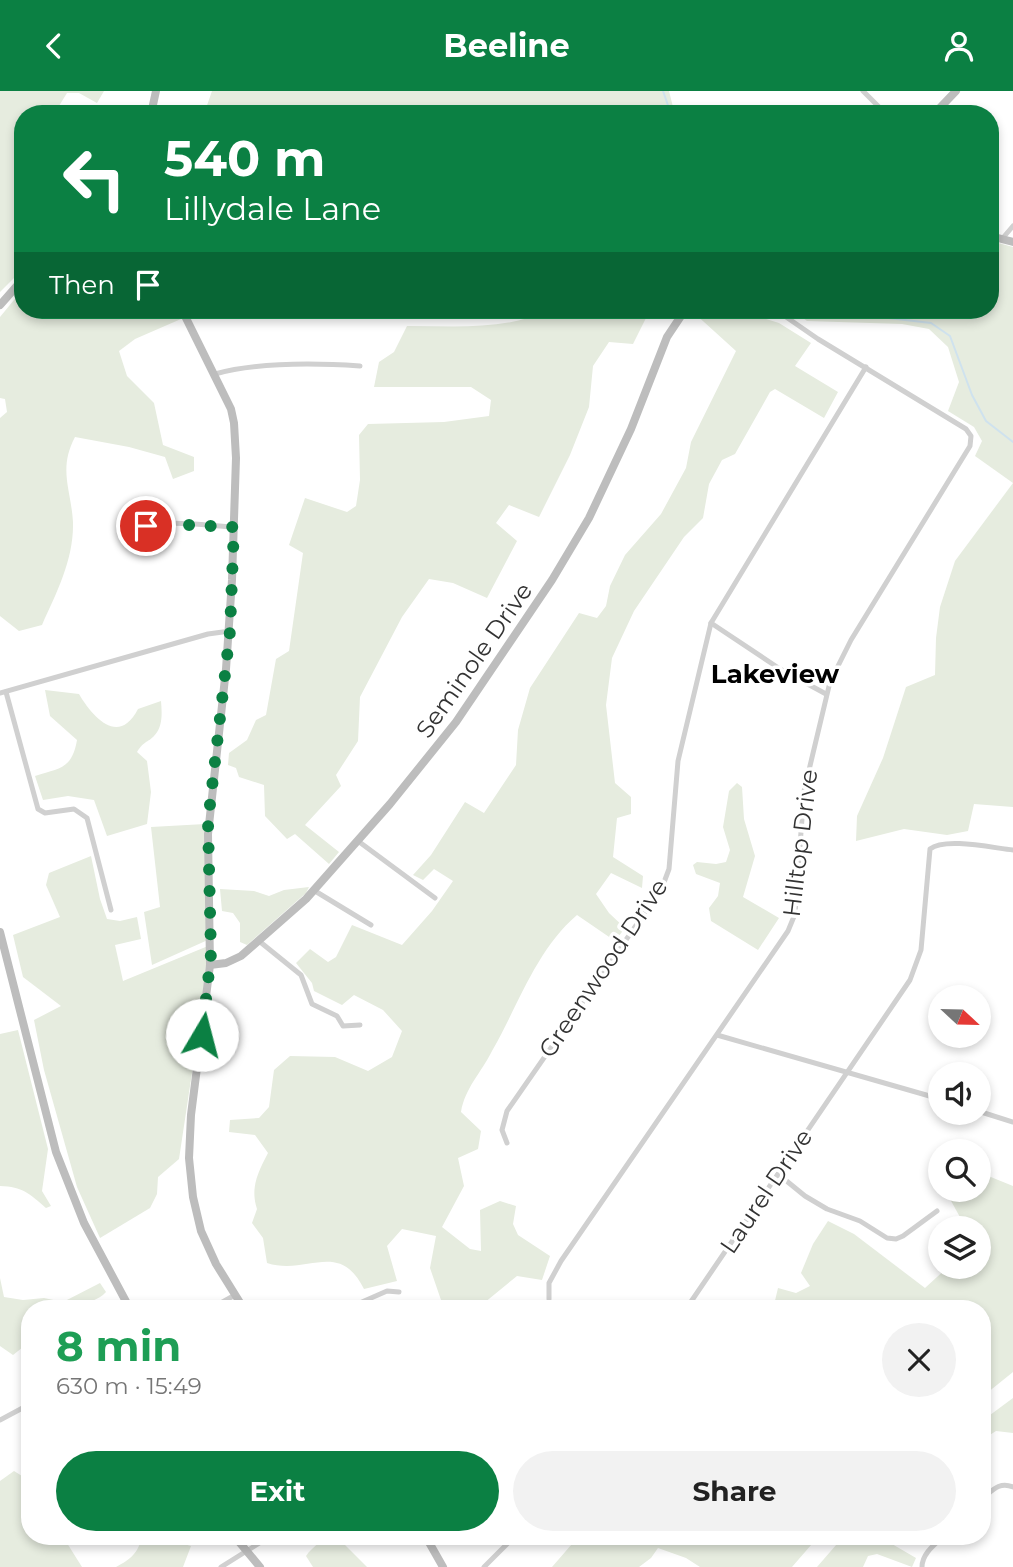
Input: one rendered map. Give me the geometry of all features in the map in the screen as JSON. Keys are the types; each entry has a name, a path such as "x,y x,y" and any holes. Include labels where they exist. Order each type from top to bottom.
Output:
{"street":[{"path":"863,91 877,105"},
{"path":"943,105 956,91"},
{"path":"1002,239 1013,226"},
{"path":"999,238 1013,242"},
{"path":"0,305 14,289"},
{"path":"187,319 231,409 236,458 230,631 208,834 210,965 191,1115 190,1175 201,1231 238,1300"},
{"name":"Seminole Drive","path":"210,965 233,961 315,891 450,731 572,549 605,486 631,429 667,337 679,319"},
{"path":"789,319 866,367"},
{"path":"215,374 266,366 360,366"},
{"name":"Hilltop Drive","path":"549,1299 548,1290 552,1276 792,922 798,885 804,791 826,695 842,655 970,446 971,437 966,429 866,367"},
{"name":"Greenwood Drive","path":"507,1143 502,1124 507,1111 667,877 678,761 711,623 866,367"},
{"path":"132,534 140,528 154,524 234,527"},
{"path":"711,623 780,669 826,695"},
{"path":"111,910 87,818 74,809 45,813 37,809 3,692 208,634 230,631"},
{"path":"358,841 435,898"},
{"name":"Laurel Drive","path":"692,1300 915,969 921,950 930,849 946,843 1013,850"},
{"path":"315,891 371,925"},
{"path":"0,932 4,963 64,1173 84,1223 125,1300"},
{"path":"259,941 301,975 309,999 316,1007 333,1014 343,1026 360,1025"},
{"path":"717,1035 928,1096"},
{"path":"991,1115 1013,1122"},
{"path":"778,1174 816,1203 860,1221 887,1238 903,1236 937,1211"},
{"path":"366,1300 383,1292 399,1292"},
{"path":"226,1300 235,1295"},
{"path":"0,1420 21,1409"},
{"path":"991,1491 998,1485 1013,1487"},
{"path":"241,1545 260,1567"},
{"path":"221,1567 255,1545"},
{"path":"431,1545 443,1567"},
{"path":"484,1567 506,1545"},
{"path":"922,1567 922,1561 933,1545"}],"shaded area":[{"path":"0,91 104,91 97,103 79,93 67,93 60,105 14,105 14,278 0,292"},
{"path":"212,91 669,91 672,105 207,105"},
{"path":"999,243 1013,247 1013,483 975,456 982,441 974,427 948,411 959,382 948,347 929,329 902,324 804,319 999,319"},
{"path":"14,300 14,319 181,319 135,339 119,351 127,376 154,403 163,445 194,457 194,471 173,479 165,457 75,437 66,469 73,522 68,562 42,625 19,631 0,616 0,418 7,412 5,399 0,398 0,317"},
{"path":"646,319 633,344 609,342 593,366 589,407 570,455 539,517 509,505 496,523 517,541 487,598 453,583 429,579 402,617 360,697 358,741 336,775 341,786 305,825 339,852 329,864 295,834 287,839 265,816 264,785 239,777 236,768 228,765 229,753 247,740 256,720 266,715 276,659 289,651 303,553 289,545 305,498 347,512 356,506 360,480 359,435 368,424 444,422 489,416 491,400 471,387 374,387 379,362 394,352 407,326 461,326 515,321"},
{"path":"701,319 766,319 779,323 811,343 795,366 838,392 824,418 775,389 770,392 735,454 722,460 709,484 703,518 684,537 634,611 612,658 606,705 615,783 631,797 631,814 617,818 613,857 643,876 642,888 611,873 596,894 609,913 625,928 615,941 577,915 550,945 470,1088 461,1112 481,1131 478,1149 458,1158 464,1186 442,1227 470,1249 481,1251 480,1210 500,1201 516,1206 513,1224 518,1235 550,1256 542,1280 517,1276 488,1300 441,1300 430,1268 436,1236 402,1229 387,1246 397,1281 364,1289 354,1274 333,1262 296,1266 267,1263 263,1238 252,1223 257,1209 254,1194 256,1180 268,1153 255,1135 229,1132 230,1120 259,1118 269,1107 274,1070 290,1056 335,1057 368,1071 392,1057 402,1031 383,1010 354,995 342,1005 314,991 312,983 296,963 310,949 328,962 336,957 352,925 402,945 432,911 453,881 434,869 423,880 413,875 431,855 465,802 484,813 516,765 518,730 530,688 579,613 597,618 606,606 610,586 625,555 661,514 686,468 691,442 736,351"},
{"path":"1013,483 1013,807 974,804 968,831 947,835 904,829 856,841 857,816 883,758 906,687 935,675 940,607 955,561"},
{"path":"45,690 79,694 91,712 115,727 123,726 131,720 138,709 161,701 159,728 137,752 147,761 151,792 147,824 107,836 94,800 68,796 43,800 35,776 64,766 72,757 77,740 50,716"},
{"path":"737,783 742,787 744,819 755,856 743,897 779,918 758,950 711,921 709,908 718,896 720,883 696,874 693,865 697,862 726,862 730,850 723,827 729,791"},
{"path":"205,824 210,939 152,965 144,912 160,907 151,827"},
{"path":"91,856 107,919 120,921 137,917 141,939 115,945 123,981 208,946 201,1013 179,1159 158,1177 157,1194 150,1208 100,1238 77,1187 44,1070 34,1020 61,1006 23,977 13,935 60,917 46,885 49,873"},
{"path":"309,887 306,893 247,945 240,942 240,923 233,913 222,911 220,889 254,891 269,896 284,890"},
{"path":"18,1030 48,1149 42,1191 51,1206 46,1208 25,1192 0,1186 0,1034"},
{"path":"991,1177 1013,1186 1013,1372 991,1390 991,1300 775,1300 778,1288 796,1293 810,1286 801,1273 813,1244 828,1221 854,1234 925,1288 935,1279 991,1279 991,1216 959,1216 952,1202 991,1202"},
{"path":"0,1278 4,1297 23,1300 21,1349 13,1355 0,1346"},
{"path":"100,1283 106,1292 94,1300 67,1300"},
{"path":"1013,1398 1013,1433 996,1431 991,1434 991,1414"},
{"path":"14,1471 21,1475 21,1545 68,1545 82,1567 0,1567 0,1481"},
{"path":"345,1545 367,1567 313,1567 306,1556 315,1546"},
{"path":"571,1545 811,1545 792,1567 700,1567 686,1558 658,1548 651,1558 639,1567 552,1567"},
{"path":"836,1545 894,1545 916,1558 912,1567 877,1554 868,1556 863,1567 817,1567"},
{"path":"191,1546 183,1567 116,1567 133,1555 138,1547"}],"waterway":[{"path":"663,91 668,105"},
{"path":"897,319 931,323 950,336 972,395 986,421 1013,442"}],"district":[{"name":"Lakeview","path":"775,674"}],"route":[{"path":"146,526 166,524 234,527 230,631 208,822 211,954 202,1035"}]}
